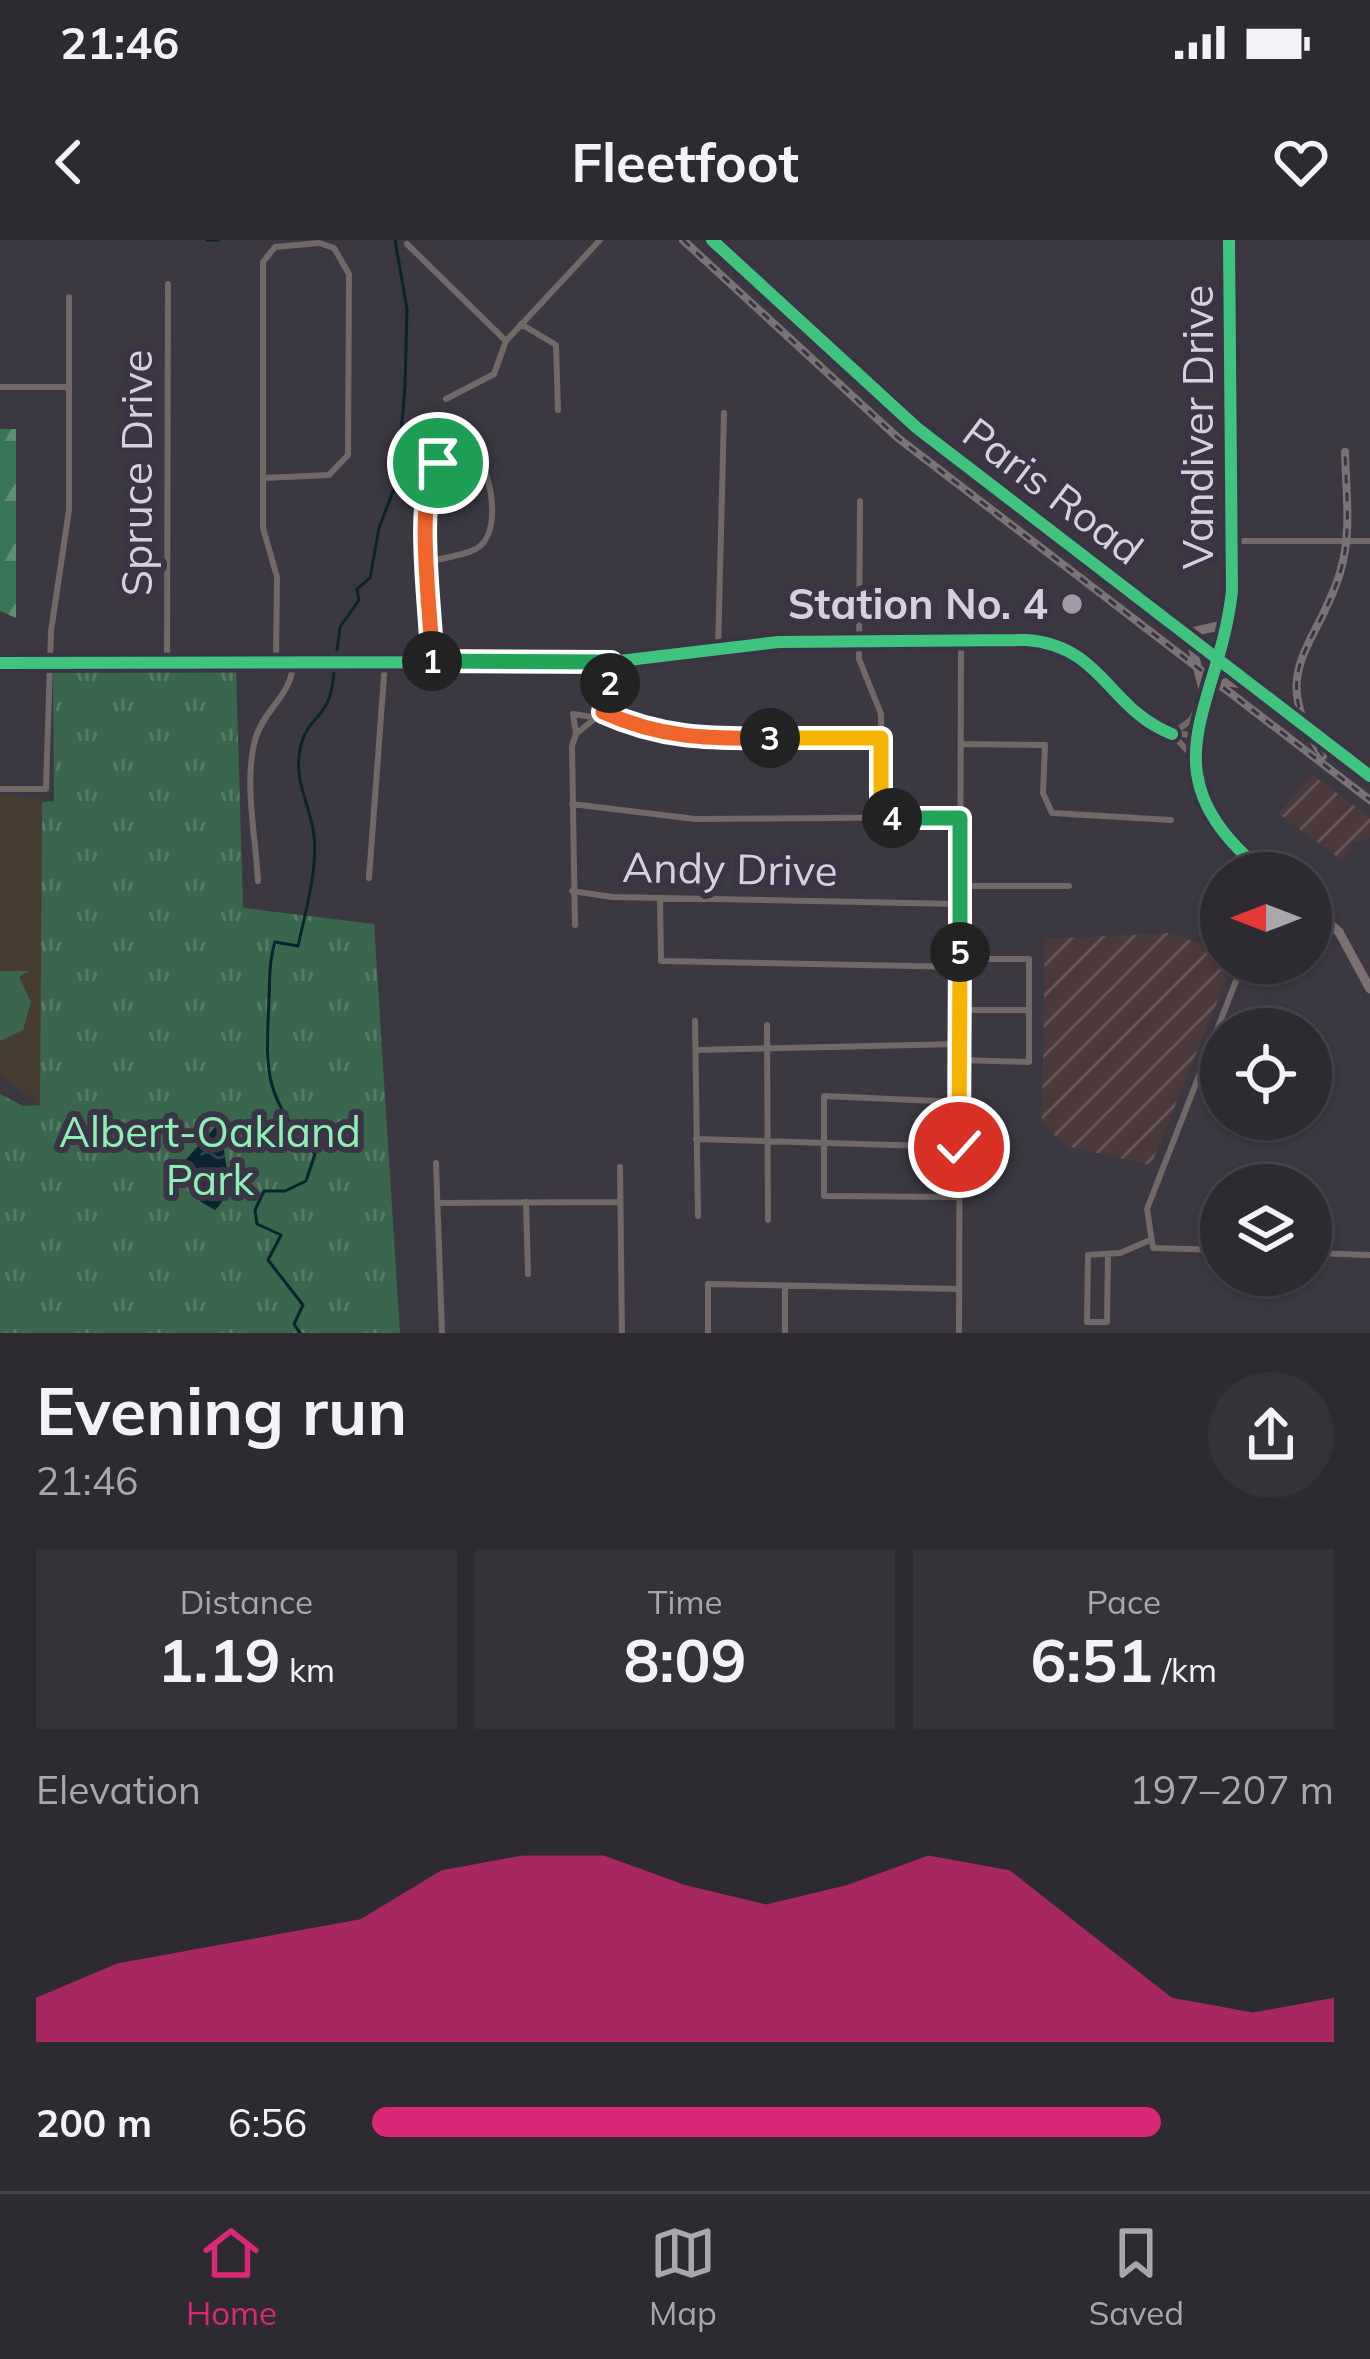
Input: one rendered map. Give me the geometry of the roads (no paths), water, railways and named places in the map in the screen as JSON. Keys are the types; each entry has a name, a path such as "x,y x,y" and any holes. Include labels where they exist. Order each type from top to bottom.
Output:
{"main road":[{"name":"Vandiver Drive","path":"1229,240 1232,541 1228,624 1196,736 1203,793 1224,834 1243,852"},
{"name":"Paris Road","path":"716,241 917,428 1370,776"},
{"path":"1228,624 1187,635 1204,695 1227,682 1251,684"},
{"path":"1332,925 1365,963 1370,989"}],"street":[{"path":"446,399 494,374 506,341 600,240"},
{"path":"263,478 329,475 349,455 350,274 334,248 319,243 274,247 263,262 263,478 263,529 277,577 276,661"},
{"path":"406,244 506,341"},
{"name":"Spruce Drive","path":"167,662 168,284"},
{"path":"0,789 46,788 49,664 69,510 69,297"},
{"path":"520,324 556,345 558,410"},
{"path":"0,387 69,387"},
{"path":"718,651 724,413"},
{"path":"429,561 477,548 489,532 489,479 478,460 447,458 432,471 424,536 432,662"},
{"path":"860,501 858,640 861,671 881,714 881,818"},
{"path":"1232,541 1370,541"},
{"path":"0,663 611,662 858,640 1027,640 1064,646 1090,662 1132,713 1172,734 1191,752 1197,769"},
{"path":"959,1333 961,640"},
{"path":"258,881 252,753 263,718 287,691 293,662"},
{"path":"369,878 386,662"},
{"path":"576,734 603,712 610,694 611,662"},
{"path":"1172,734 1191,720 1204,695"},
{"path":"603,712 667,736 881,738"},
{"path":"574,925 573,714 592,717"},
{"path":"1172,734 1196,736"},
{"path":"961,744 1045,745 1043,793 1052,813 1171,820"},
{"path":"572,804 658,810 695,819 960,818"},
{"path":"959,886 1069,886"},
{"name":"Andy Drive","path":"572,891 660,898 959,904"},
{"path":"660,898 661,961 960,963 1029,959 1029,1062 959,1060"},
{"path":"1150,1245 1154,1183 1235,984"},
{"path":"959,1010 1029,1010"},
{"path":"695,1022 698,1216"},
{"path":"767,1025 768,1220"},
{"path":"695,1049 959,1044"},
{"path":"958,1196 824,1196 824,1096 960,1102"},
{"path":"696,1139 959,1147"},
{"path":"436,1163 442,1333"},
{"path":"620,1167 622,1333"},
{"path":"526,1202 528,1274"},
{"path":"438,1203 620,1202"},
{"path":"1108,1254 1107,1322 1087,1322 1088,1255 1150,1245 1200,1249"},
{"path":"1332,1254 1370,1255"},
{"path":"708,1333 708,1284 959,1289"},
{"path":"785,1286 785,1333"}],"water":[{"path":"217,1125 222,1127 228,1181 215,1210 201,1202 181,1165"}],"waterway":[{"path":"207,240 218,240"},
{"path":"337,650 340,627 359,600 357,589 370,578 379,528 397,481 407,309 395,240"},
{"path":"300,1333 294,1324 303,1305 268,1260 281,1235 257,1224 255,1210 264,1191 285,1191 306,1181 315,1154 276,1098 267,1045 275,942 298,946 313,876 315,848 299,758 304,735 329,699 334,672"}],"railway":[{"path":"683,240 898,438 1370,800"},
{"path":"1323,756 1306,727 1297,681 1344,558 1345,452"}],"place":[{"name":"Station No. 4","path":"1072,604"}],"park label":[{"name":"Albert-Oakland Park","path":"210,1156"}]}
